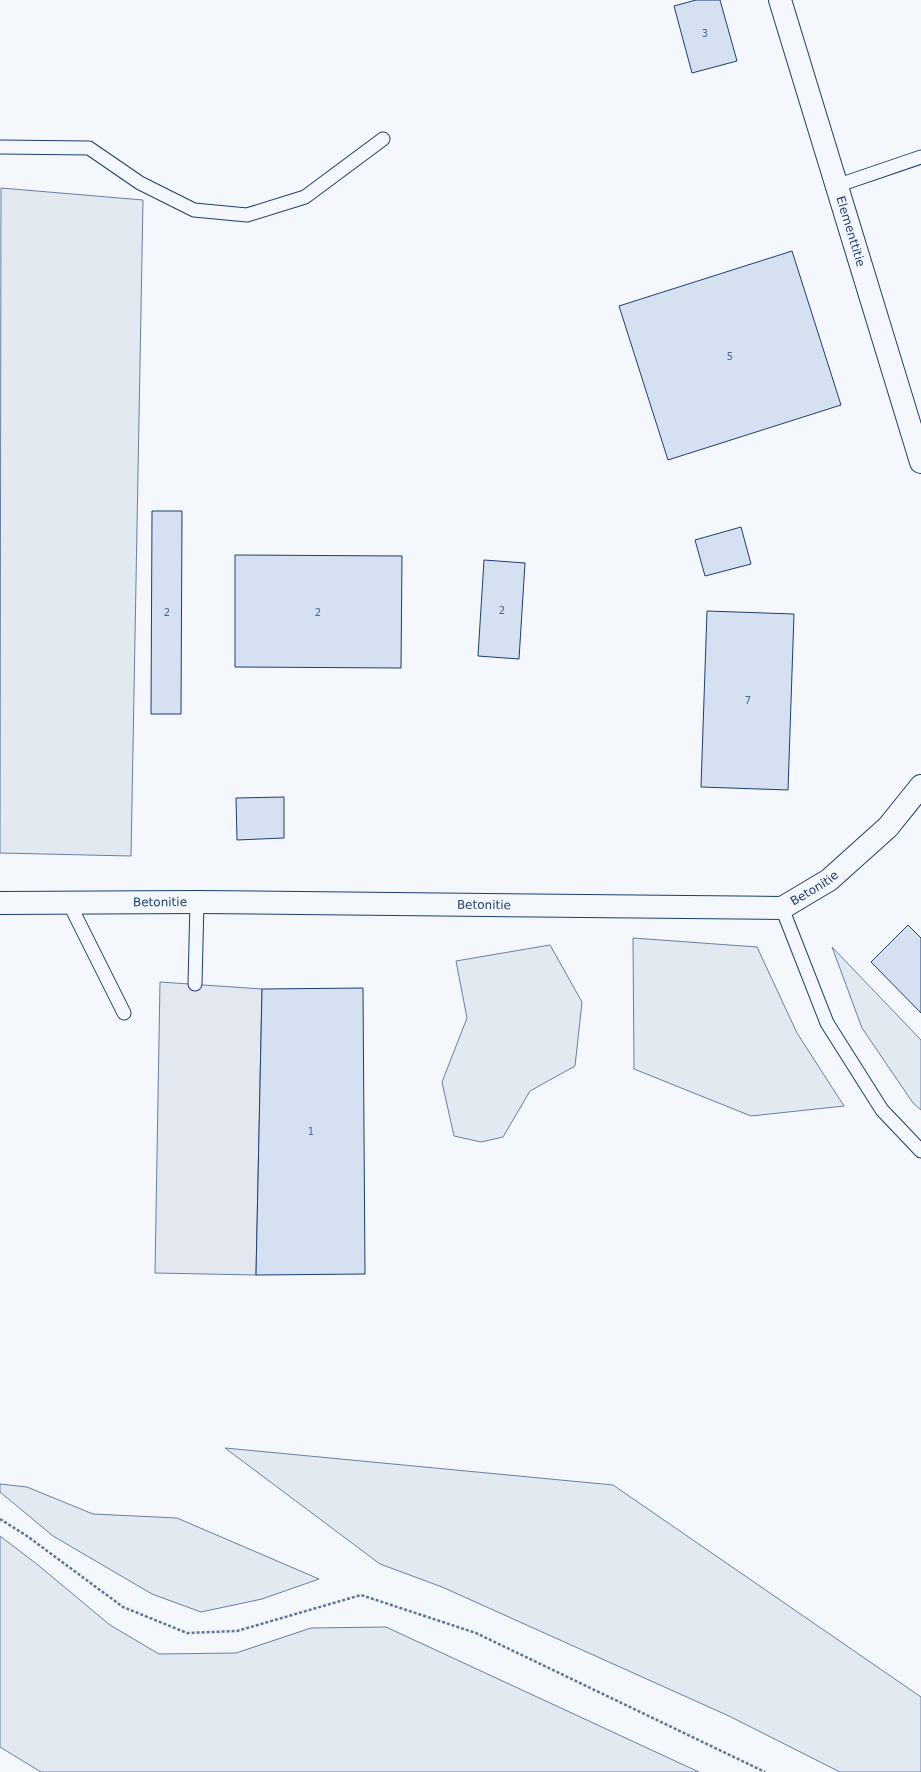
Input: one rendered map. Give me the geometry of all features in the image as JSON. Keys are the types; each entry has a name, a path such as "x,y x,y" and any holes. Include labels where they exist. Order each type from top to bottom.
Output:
{"street":[{"name":"Elementtitie","path":"780,0 921,462"},
{"name":"Betonitie","path":"0,903 197,902 782,908 829,880 888,827 921,786"}],"lane":[{"path":"0,147 89,148 140,183 194,210 247,215 305,197 383,139"},
{"path":"836,186 921,157"},
{"path":"195,984 197,902"},
{"path":"69,903 124,1013"},
{"path":"782,908 828,1023 882,1110 921,1151"}],"path":[{"path":"0,1519 27,1536 123,1608 187,1633 237,1631 361,1595 476,1633 765,1772"}],"shaded area":[{"path":"1,188 143,200 131,856 0,853"},
{"path":"633,938 757,947 797,1033 844,1106 751,1116 634,1069"},
{"path":"550,945 582,1002 575,1066 530,1091 503,1137 481,1142 454,1136 442,1082 467,1018 456,961"},
{"path":"832,947 921,1040 921,1110 913,1103 862,1028"},
{"path":"160,982 262,989 256,1275 155,1273"},
{"path":"225,1448 613,1485 921,1697 921,1772 840,1772 729,1716 442,1587 380,1564"},
{"path":"0,1484 27,1487 93,1514 177,1518 319,1579 262,1599 201,1612 152,1594 53,1536 0,1492"},
{"path":"0,1536 38,1565 110,1625 159,1654 236,1653 311,1628 386,1627 699,1772 41,1772 0,1747"}],"building":[{"path":"696,0 720,0 737,61 692,73 674,6"},
{"path":"792,251 841,405 668,460 619,306"},
{"path":"152,511 182,511 181,714 151,714"},
{"path":"741,527 751,564 705,576 695,540"},
{"path":"235,555 402,556 401,668 235,667"},
{"path":"484,560 525,563 519,659 478,656"},
{"path":"707,611 794,614 788,790 701,787"},
{"path":"284,797 284,838 237,840 236,798"},
{"path":"908,925 921,938 921,1013 871,962"},
{"path":"363,988 365,1274 256,1275 262,989"}]}
